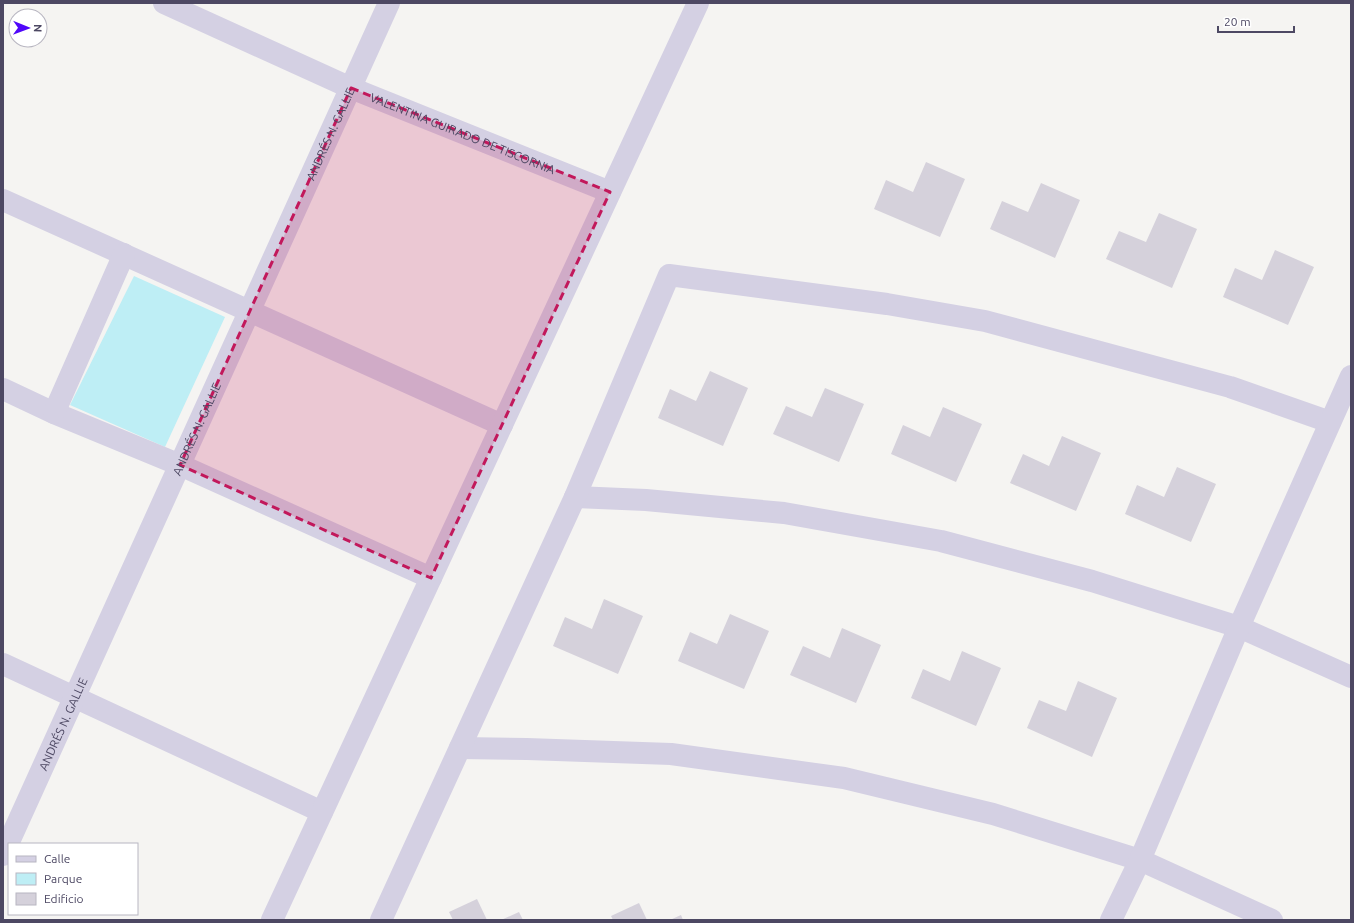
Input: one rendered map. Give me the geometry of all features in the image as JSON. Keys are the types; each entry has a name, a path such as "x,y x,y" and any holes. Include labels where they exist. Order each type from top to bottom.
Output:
{"street":[{"name":"VALENTINA GUIRADO DE TISCORNIA","path":"164,3 351,88 610,192"},
{"name":"ANDRÉS N. GALLIE","path":"9,843 389,3"},
{"path":"272,920 698,3"},
{"path":"3,200 502,425"},
{"path":"54,413 124,254"},
{"path":"381,920 575,497 669,275 888,304 985,321 1230,387 1330,422"},
{"path":"1111,920 1140,860 1240,627 1351,376"},
{"path":"3,390 54,413 180,465 431,578"},
{"path":"575,497 646,500 784,513 941,541 1092,581 1240,627 1351,677"},
{"path":"3,664 322,812"},
{"path":"460,748 671,754 844,778 993,814 1140,860 1272,920"},
{"name":"ANDRÉS N. GALLIE","path":"3,855 8,844"}],"highlighted area":[{"path":"351,88 610,192 431,578 180,465"}],"green space":[{"path":"134,276 225,317 165,447 70,405"}],"building":[{"path":"926,162 965,179 940,237 874,209 886,180 913,192"},
{"path":"1041,183 1080,200 1055,258 990,229 1002,201 1028,212"},
{"path":"1159,213 1197,229 1172,288 1106,259 1119,231 1146,242"},
{"path":"1275,250 1314,267 1288,325 1223,297 1235,268 1262,280"},
{"path":"710,371 748,388 723,446 658,418 670,389 696,401"},
{"path":"825,388 864,404 839,462 773,434 786,406 812,417"},
{"path":"943,407 982,424 956,482 891,454 903,425 930,437"},
{"path":"1062,436 1101,453 1076,511 1010,483 1023,454 1049,466"},
{"path":"1177,467 1216,484 1191,542 1125,514 1137,485 1164,497"},
{"path":"604,599 643,616 618,674 553,646 565,617 592,629"},
{"path":"730,614 769,631 744,689 678,661 690,632 717,644"},
{"path":"842,628 881,645 856,703 790,675 803,646 830,658"},
{"path":"962,651 1001,668 976,726 911,698 923,669 950,681"},
{"path":"1078,681 1117,698 1092,757 1027,728 1039,700 1066,711"},
{"path":"477,899 487,920 453,920 449,912"},
{"path":"639,903 647,920 613,920 611,916"},
{"path":"519,912 523,920 501,920"},
{"path":"681,915 683,920 670,920"}]}
